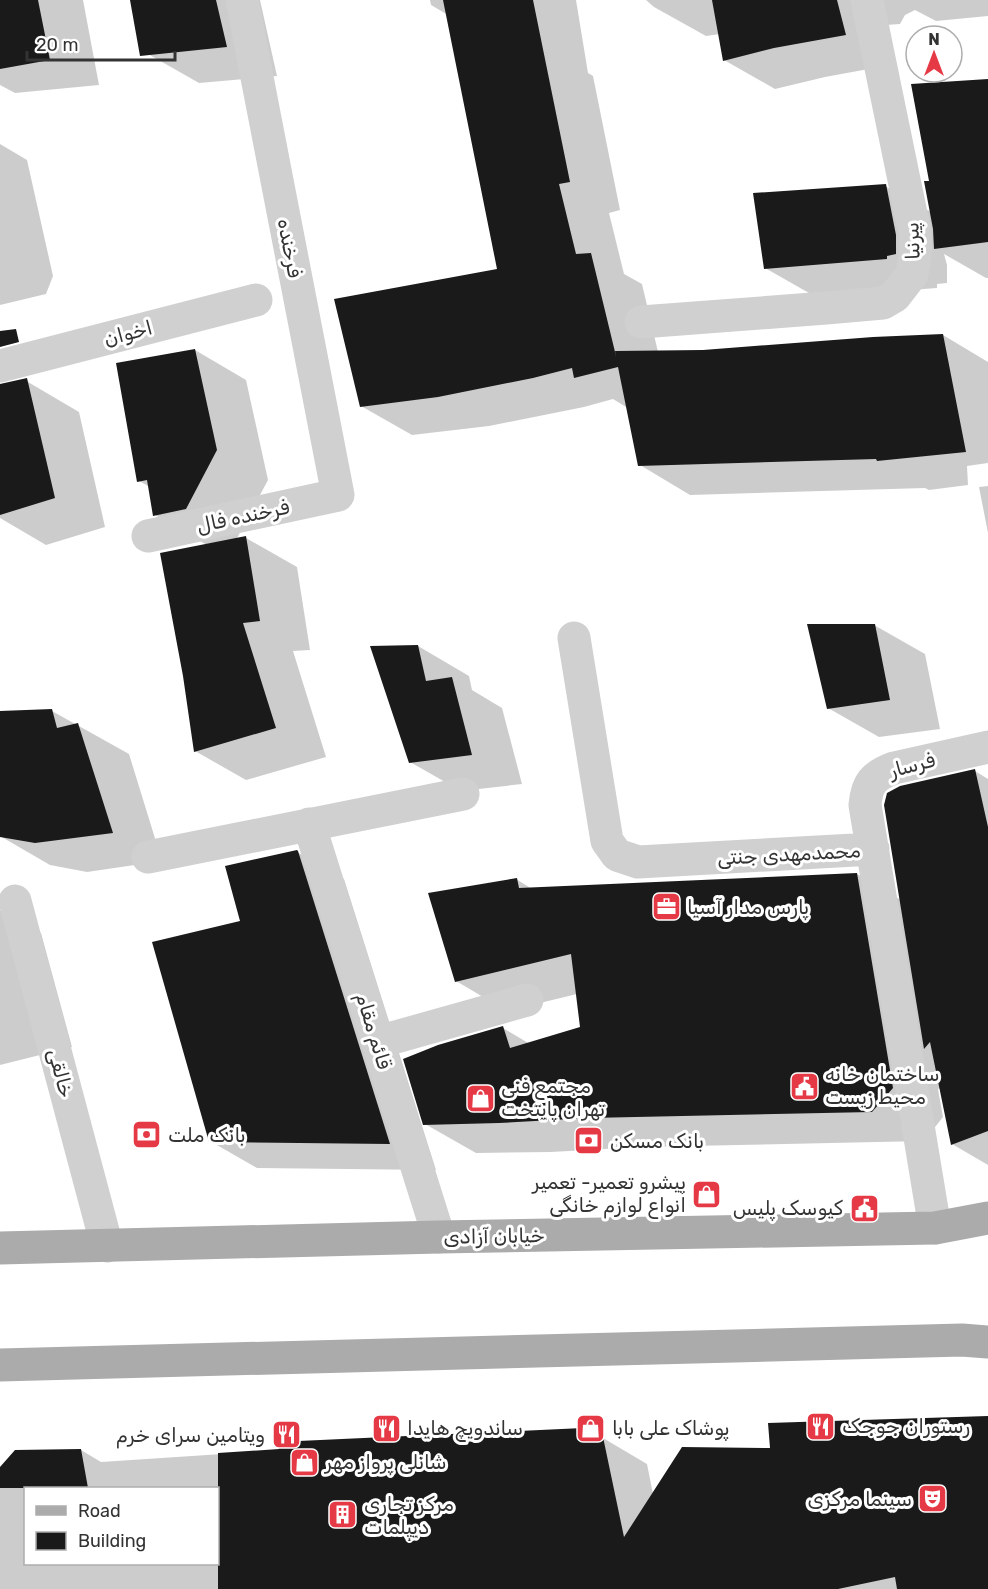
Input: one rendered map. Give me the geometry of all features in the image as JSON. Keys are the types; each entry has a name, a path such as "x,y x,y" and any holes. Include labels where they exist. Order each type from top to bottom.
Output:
{"main road":[{"name":"خیابان آزادی","path":"0,1248 935,1228 988,1218"},
{"path":"0,1365 962,1340 988,1342"}],"street":[{"name":"فرخنده","path":"242,0 338,495"},
{"name":"پیرنیا","path":"641,321 883,303 895,296 908,280 912,274 915,256 915,233 867,0"},
{"name":"اخوان","path":"0,366 256,300"},
{"name":"فرخنده فال","path":"147,536 338,495"},
{"name":"محمدمهدی جنتی","path":"574,638 607,841 617,855 638,862 873,849 935,1228"},
{"name":"فرسار","path":"873,849 865,805 866,792 880,773 988,747"},
{"path":"148,857 463,794"},
{"name":"قائم مقام","path":"309,824 439,1237"},
{"name":"خالقی","path":"15,901 106,1246"},
{"path":"378,1042 527,1000"}],"building":[{"path":"0,0 38,0 50,60 0,69"},
{"path":"130,0 216,0 227,47 140,56"},
{"path":"443,0 533,0 570,182 559,184 576,254 591,253 616,356 615,351 703,350 943,334 966,452 877,461 876,459 638,466 618,367 574,378 572,368 438,397 360,407 334,299 497,269"},
{"path":"712,0 837,0 846,35 774,48 723,61"},
{"path":"988,79 988,242 934,249 933,229 924,181 929,181 911,84 964,84 964,81"},
{"path":"886,184 896,235 896,254 887,256 887,259 764,269 753,193"},
{"path":"16,329 19,342 0,347 0,331"},
{"path":"195,349 217,450 186,509 153,516 147,480 137,482 116,363"},
{"path":"27,378 55,498 0,515 0,384"},
{"path":"246,536 260,621 243,623 276,728 194,752 183,676 160,553"},
{"path":"807,624 875,624 890,700 827,709"},
{"path":"418,645 426,681 452,677 472,755 409,763 370,646"},
{"path":"52,709 57,728 78,723 113,833 35,843 0,837 0,711"},
{"path":"975,769 988,827 988,1131 951,1145 930,1042 924,1049 884,805 887,793 900,786"},
{"path":"297,850 390,1144 209,1142 152,942 240,921 225,866"},
{"path":"857,873 893,1088 872,1112 589,1118 423,1125 403,1059 438,1045 503,1026 510,1048 580,1027 571,954 455,982 428,893 517,878 519,888"},
{"path":"988,1416 988,1589 897,1589 895,1577 838,1589 218,1589 218,1453 279,1449 277,1442 583,1428 603,1437 624,1537 682,1447 770,1448 768,1423"},
{"path":"81,1449 88,1487 0,1488 0,1467 15,1450"}],"place":[{"name":"پارس مدار آسیا","path":"666,907"},
{"name":"ساختمان خانه محیط زیست","path":"804,1086"},
{"name":"مجتمع فنی تهران پایتخت","path":"480,1098"},
{"name":"بانک ملت","path":"147,1135"},
{"name":"بانک مسکن","path":"589,1141"},
{"name":"پیشرو تعمیر- تعمیر انواع لوازم خانگی","path":"707,1194"},
{"name":"کیوسک پلیس","path":"864,1208"},
{"name":"رستوران جوجک","path":"821,1426"},
{"name":"ساندویچ هایدا","path":"386,1428"},
{"name":"پوشاک علی بابا","path":"591,1428"},
{"name":"ویتامین سرای خرم","path":"286,1435"},
{"name":"شانلی پرواز مهر","path":"304,1462"},
{"name":"سینما مرکزی","path":"933,1499"},
{"name":"مرکز تجاری دیپلمات","path":"343,1515"}]}
